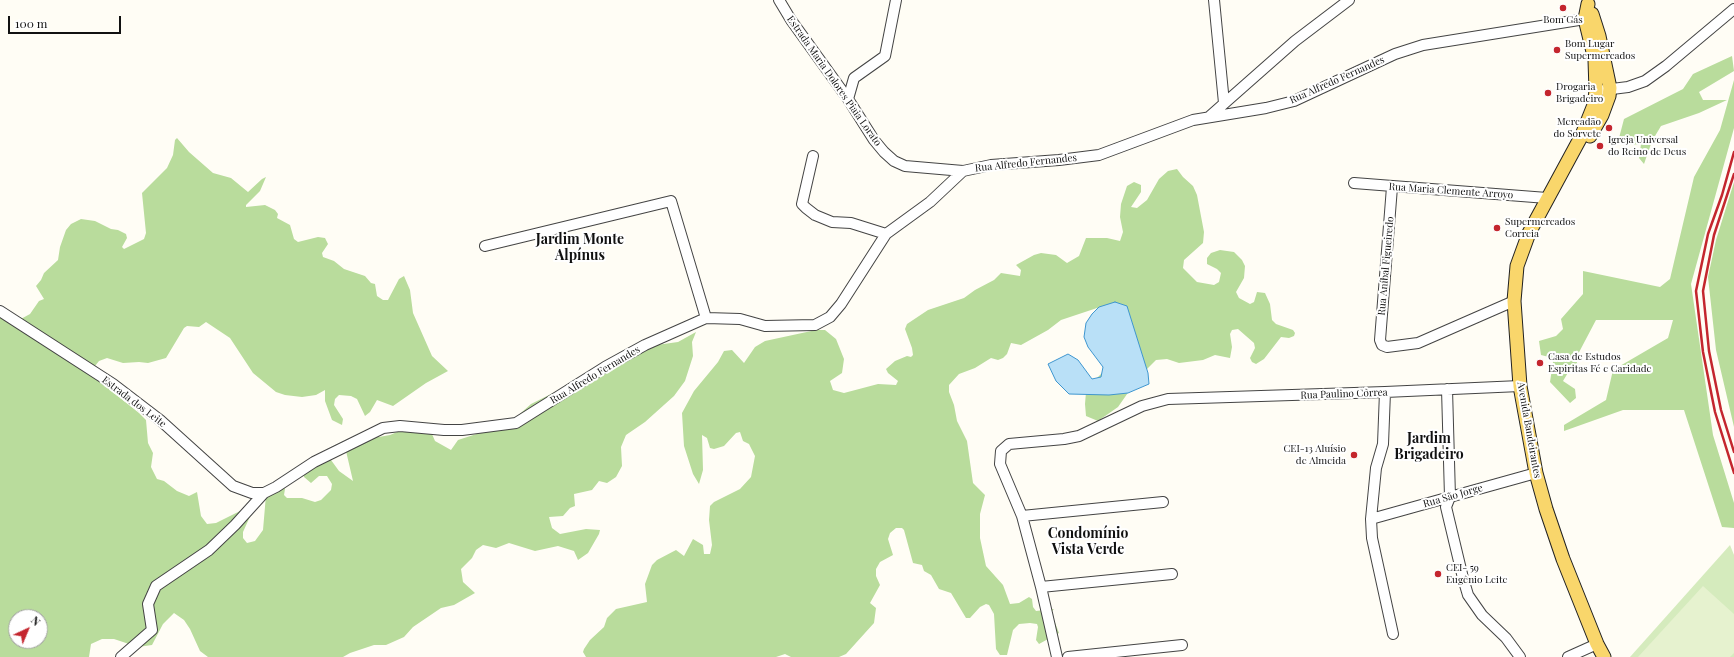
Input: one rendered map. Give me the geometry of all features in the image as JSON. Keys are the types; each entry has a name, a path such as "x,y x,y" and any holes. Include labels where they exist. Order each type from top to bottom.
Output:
{"main road":[{"name":"Avenida Bandeirantes","path":"1587,2 1585,19 1595,60 1596,92 1594,105 1582,135 1529,233 1518,266 1514,300 1520,386 1536,473 1546,510 1561,552 1597,644 1604,657"},
{"name":"Avenida Bandeirantes","path":"1547,198 1580,154 1602,115 1610,88 1599,36 1587,2"}],"street":[{"name":"Estrada Maria Dolores Piaia Lorato","path":"779,0 791,20 848,99 874,140 894,161 905,166 963,171"},
{"path":"848,99 854,78 885,56 896,0"},
{"path":"1214,0 1224,103"},
{"path":"1210,116 1295,41 1349,0"},
{"path":"1596,92 1610,88 1628,87 1645,81 1666,66 1734,9"},
{"name":"Rua Alfredo Fernandes","path":"121,657 152,630 148,604 156,586 209,550 235,525 264,493 276,488 314,462 383,428 400,426 462,430 516,423 638,348 706,318 740,319 765,326 815,325 830,317 842,304 886,234 930,202 963,171 991,165 1059,160 1099,155 1180,125 1210,116 1266,108 1294,101 1395,54 1423,45 1585,19"},
{"path":"813,156 802,204 815,215 832,222 850,223 886,234"},
{"name":"Rua Maria Clemente Arroyo","path":"1354,183 1547,198"},
{"name":"Rua Aníbal Figueiredo","path":"1392,187 1380,340 1382,345 1387,347 1418,344 1514,300"},
{"path":"485,246 671,201 706,318"},
{"name":"Estrada dos Leite","path":"0,311 113,384 160,420 233,486 252,493 264,493"},
{"name":"Rua Paulino Côrrea","path":"1057,657 1041,587 1022,516 1000,464 1001,451 1009,444 1064,439 1079,436 1142,406 1168,399 1520,386"},
{"path":"1447,389 1450,497 1446,507 1468,595 1482,615 1506,638 1520,657"},
{"path":"1385,392 1383,444 1376,468 1371,519 1372,538 1393,634"},
{"name":"Rua São Jorge","path":"1371,519 1536,473"},
{"path":"1022,516 1163,502"},
{"path":"1041,587 1172,574"},
{"path":"1568,657 1597,644"},
{"path":"1068,657 1182,645"}],"green space":[{"path":"1732,56 1734,71 1699,92 1703,100 1727,100 1699,113 1661,126 1652,141 1644,164 1639,158 1641,144 1627,145 1619,138 1624,119 1683,89 1693,74"},
{"path":"1734,80 1734,128 1691,284 1713,435 1734,503 1734,528 1722,527 1684,410 1623,410 1564,431 1564,425 1606,400 1613,370 1668,338 1673,320 1596,320 1576,358 1578,367 1569,371 1563,381 1575,389 1576,398 1570,403 1550,382 1553,362 1549,357 1541,355 1539,341 1556,336 1563,329 1561,319 1583,294 1583,271 1660,287 1670,279 1694,177 1720,130"},
{"path":"177,138 189,152 213,173 231,178 248,192 266,177 260,191 246,205 246,207 265,205 275,210 278,214 277,218 290,225 294,239 298,242 318,237 325,238 328,244 322,253 323,257 334,261 344,269 365,276 371,283 375,284 377,296 383,300 388,300 399,279 404,276 410,290 413,313 432,356 448,371 426,383 393,406 377,400 370,412 365,416 357,399 351,396 339,395 335,399 334,405 343,419 342,425 332,420 325,401 325,390 316,395 302,397 285,395 276,392 253,373 230,338 206,322 199,327 187,326 184,328 166,358 148,363 123,363 107,358 99,361 95,366 96,374 105,386 146,420 148,443 153,453 151,467 157,479 164,481 177,491 189,496 197,492 201,516 207,524 216,523 242,510 252,512 243,532 243,538 247,543 255,541 263,530 266,495 284,487 284,495 287,498 302,498 315,502 321,500 331,490 332,484 327,476 319,476 311,483 304,477 303,469 312,464 331,460 339,471 353,481 346,451 375,433 379,437 390,435 402,430 426,430 432,434 435,441 451,450 458,440 512,421 531,404 573,383 628,349 678,342 696,332 692,342 693,356 685,381 674,396 645,422 626,435 621,447 622,466 616,477 607,483 599,481 592,490 574,494 575,506 570,508 563,516 549,517 552,528 560,534 586,529 600,530 588,553 578,560 574,551 558,546 535,551 509,543 496,548 483,545 476,550 472,558 461,569 463,582 475,593 454,605 441,608 413,627 404,637 386,645 374,645 350,653 343,657 208,657 200,651 190,629 184,620 174,613 163,624 152,645 138,647 114,639 102,639 91,644 89,657 0,657 0,316 19,320 30,314 39,301 44,299 36,286 44,273 58,260 60,247 66,230 71,224 81,219 95,221 111,229 118,230 126,234 127,238 122,247 124,249 144,239 146,233 142,193 167,168 173,155 175,140"},
{"path":"1177,169 1193,186 1197,195 1204,232 1203,243 1184,260 1183,268 1197,282 1214,285 1219,282 1221,273 1217,269 1207,264 1207,258 1211,253 1220,250 1234,252 1242,260 1245,266 1244,278 1236,292 1239,298 1250,304 1254,302 1257,292 1265,293 1270,304 1272,320 1276,324 1293,330 1295,333 1294,336 1289,338 1281,337 1264,359 1256,364 1252,362 1250,358 1255,348 1254,343 1238,329 1232,330 1230,334 1232,347 1230,358 1215,355 1203,360 1179,363 1167,359 1156,360 1139,377 1118,407 1098,421 1086,416 1086,392 1093,382 1118,357 1108,313 1097,308 1061,320 1048,330 1021,345 1011,343 1007,354 1003,358 998,360 991,358 975,368 959,374 949,385 949,392 954,405 957,421 967,441 973,483 985,495 980,514 980,538 986,566 1003,585 1010,604 1019,603 1029,597 1032,599 1033,607 1036,611 1054,609 1044,620 1054,620 1059,633 1039,644 1036,640 1037,624 1019,624 1013,630 1007,655 1000,655 996,649 994,614 989,605 986,604 980,607 970,618 966,618 951,593 939,589 931,575 924,571 922,565 913,563 904,530 902,528 896,528 890,533 888,539 893,555 880,562 876,569 876,576 880,585 870,603 876,608 874,623 846,654 839,657 791,657 785,654 776,657 586,657 583,652 584,649 590,640 604,627 607,618 616,609 647,602 645,584 652,565 657,560 676,550 684,556 693,539 703,545 704,554 710,554 712,545 709,520 710,506 714,502 740,489 751,477 755,456 749,444 743,441 740,432 736,433 724,446 714,449 710,448 707,438 702,435 703,470 699,484 693,474 684,446 682,413 694,391 718,362 724,351 732,350 744,363 755,347 765,341 816,330 825,330 836,339 844,359 842,373 830,381 833,390 844,393 878,384 896,385 898,381 888,373 886,369 895,361 907,356 911,357 913,355 905,329 907,324 928,310 964,298 975,290 994,280 1001,273 1020,276 1021,270 1016,265 1034,255 1041,253 1056,255 1067,263 1079,256 1086,238 1107,238 1120,241 1123,232 1120,217 1121,204 1127,186 1134,182 1141,185 1141,192 1131,207 1137,208 1147,200 1159,179 1168,171"},
{"path":"1734,182 1734,427 1716,350 1708,277 1716,240"},
{"path":"1730,545 1734,555 1734,657 1630,657"},
{"path":"1703,586 1734,614 1734,653 1730,657 1638,657"}],"water":[{"path":"1115,302 1127,306 1148,373 1149,384 1128,393 1109,395 1069,394 1056,381 1048,364 1068,354 1078,360 1092,379 1101,377 1103,367 1088,347 1084,337 1086,323 1099,307"}],"railway":[{"path":"1734,152 1722,195 1708,234 1696,291 1703,352 1715,412 1734,473"},
{"path":"1734,174 1714,235 1703,291 1709,351 1721,410 1734,452"}],"place":[{"name":"Bom Gás","path":"1563,8"},
{"name":"Bom Lugar Supermercados","path":"1557,50"},
{"name":"Drogaria Brigadeiro","path":"1548,93"},
{"name":"Mercadão do Sorvete","path":"1609,128"},
{"name":"Igreja Universal do Reino de Deus","path":"1600,146"},
{"name":"Supermercados Correia","path":"1497,228"},
{"name":"Casa de Estudos Espiritas Fé e Caridade","path":"1540,363"},
{"name":"CEI-13 Aluísio de Almeida","path":"1354,455"},
{"name":"CEI- 59 Eugênio Leite","path":"1438,574"}],"district":[{"name":"Jardim Monte Alpínus","path":"580,248"},
{"name":"Jardim Brigadeiro","path":"1429,448"},
{"name":"Condomínio Vista Verde","path":"1088,542"}]}
